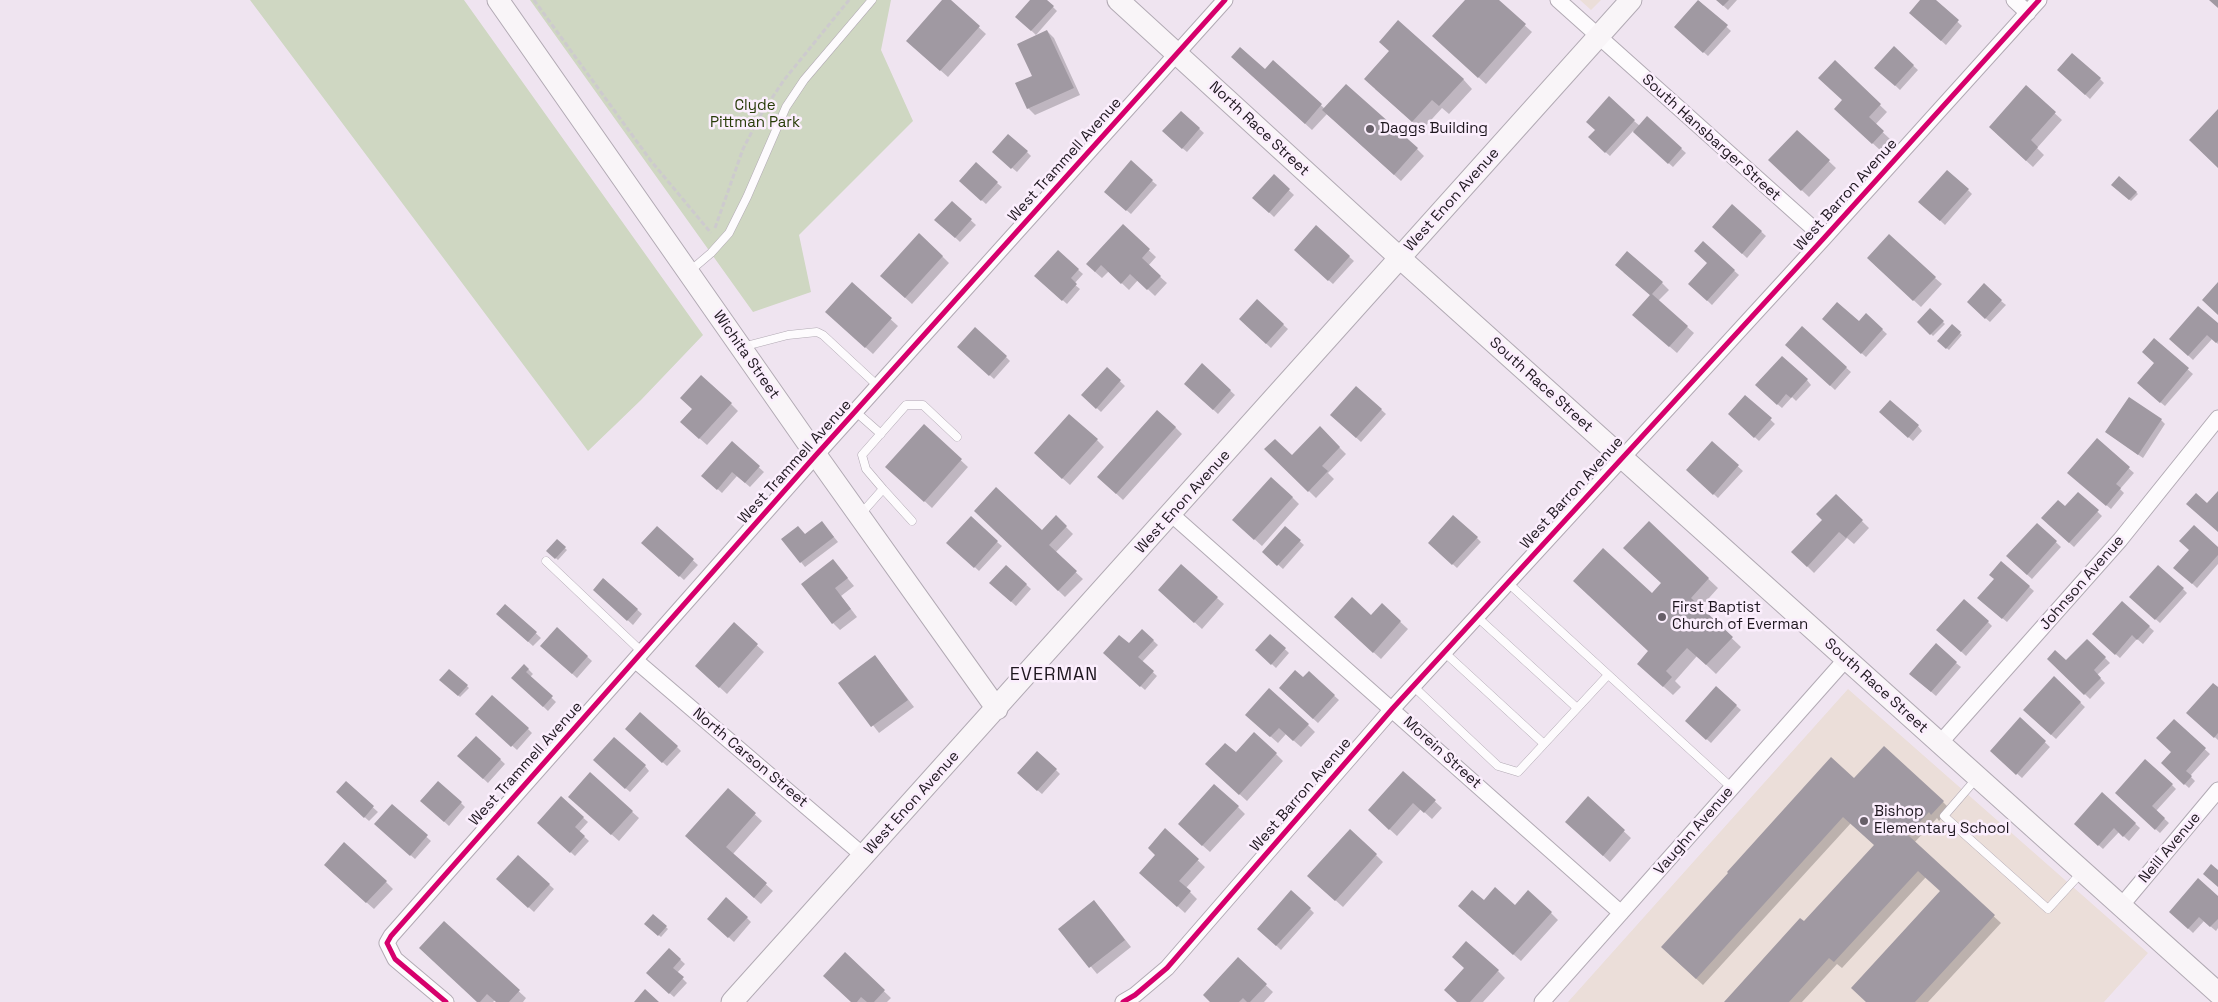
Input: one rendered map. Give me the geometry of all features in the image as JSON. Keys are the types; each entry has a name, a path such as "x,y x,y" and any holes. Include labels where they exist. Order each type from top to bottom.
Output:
{"street":[{"name":"Wichita Street","path":"498,0 816,455 997,709"},
{"name":"North Race Street","path":"1118,0 1400,258"},
{"name":"West Trammell Avenue","path":"446,1002 395,959 387,943 391,936 816,455 1225,0"},
{"name":"South Hansbarger Street","path":"1558,0 1598,38 1824,238"},
{"name":"West Enon Avenue","path":"732,1002 1632,0"},
{"path":"2014,0 2028,13"},
{"name":"West Barron Avenue","path":"1122,1002 1135,995 1167,968 1392,708 1824,238 2039,0"},
{"name":"South Race Street","path":"1400,258 2218,993"},
{"name":"Johnson Avenue","path":"1940,744 2120,540 2218,418"},
{"name":"Morein Street","path":"1171,514 1621,913"},
{"name":"North Carson Street","path":"638,656 864,857"},
{"name":"Vaughn Avenue","path":"1542,1002 1846,659"},
{"name":"Neill Avenue","path":"2121,906 2218,790"}],"lane":[{"path":"689,273 729,233 747,197 786,106 809,74 872,0"},
{"path":"741,347 788,335 817,332 823,335 879,387"},
{"path":"912,521 866,470 862,455 906,405 923,405 957,436"},
{"path":"856,412 881,434"},
{"path":"860,515 883,489"},
{"path":"546,561 638,656"},
{"path":"1507,582 1732,788"},
{"path":"1476,616 1577,708"},
{"path":"1444,652 1544,744"},
{"path":"1413,686 1498,766 1518,772 1608,675"},
{"path":"1978,777 1944,816 2048,909 2082,870"}],"path":[{"path":"534,0 651,160 712,234 743,149 760,116 784,80 849,0"}],"shaded area":[{"path":"1580,0 1601,0 1591,10"},
{"name":"Bishop Elementary School","path":"1848,689 2148,953 2104,1002 1568,1002"}],"green space":[{"path":"250,0 464,0 703,335 641,400 588,451"},
{"name":"Clyde Pittman Park","path":"530,0 891,0 881,50 913,121 799,235 811,292 753,312"}],"building":[{"path":"942,0 951,0 980,26 940,71 906,41"},
{"path":"1030,0 1047,0 1054,6 1031,31 1015,17"},
{"path":"1465,0 1499,0 1526,24 1478,78 1432,36"},
{"path":"1698,0 1728,25 1703,53 1674,27"},
{"path":"1716,0 1729,0 1723,6"},
{"path":"1920,0 1936,0 1959,20 1941,41 1909,13"},
{"path":"2209,0 2218,0 2218,8"},
{"path":"1398,20 1464,79 1439,106 1432,100 1412,122 1364,79 1389,51 1379,42"},
{"path":"1047,30 1074,88 1027,109 1015,83 1032,76 1017,44"},
{"path":"1894,46 1914,65 1895,86 1874,68"},
{"path":"1240,47 1265,69 1273,60 1322,104 1305,124 1231,57"},
{"path":"2072,53 2101,78 2085,95 2057,70"},
{"path":"1835,60 1881,104 1869,117 1884,131 1872,144 1834,109 1842,100 1818,78"},
{"name":"Daggs Building","path":"1346,84 1418,148 1394,175 1322,110"},
{"path":"2026,85 2056,112 2031,140 2038,147 2026,161 1989,127"},
{"path":"1609,96 1635,120 1605,153 1588,137 1595,130 1586,122"},
{"path":"2218,109 2218,168 2189,140"},
{"path":"1181,111 1200,128 1182,149 1162,131"},
{"path":"1647,116 1682,148 1668,164 1633,132"},
{"path":"1797,130 1830,160 1801,191 1768,160"},
{"path":"1008,134 1028,151 1011,169 992,152"},
{"path":"1131,160 1153,180 1126,211 1104,192"},
{"path":"976,162 998,182 981,201 959,181"},
{"path":"1947,170 1969,189 1940,221 1918,202"},
{"path":"1274,174 1290,189 1269,213 1252,198"},
{"path":"2119,176 2137,192 2129,200 2111,185"},
{"path":"952,201 972,219 955,238 934,220"},
{"path":"1732,204 1762,231 1742,254 1712,227"},
{"path":"1123,224 1150,249 1142,258 1161,276 1147,290 1130,274 1121,284 1101,265 1095,272 1086,264"},
{"path":"1316,225 1350,256 1328,281 1294,250"},
{"path":"919,233 943,256 905,298 880,276"},
{"path":"1889,234 1936,277 1913,301 1867,258"},
{"path":"1703,241 1735,270 1707,301 1688,284 1707,263 1694,251"},
{"path":"1058,250 1079,269 1071,278 1077,284 1062,301 1034,276"},
{"path":"1627,251 1663,282 1652,294 1688,326 1669,347 1632,315 1650,295 1615,265"},
{"path":"852,282 892,318 865,348 825,312"},
{"path":"2218,282 2218,315 2202,300"},
{"path":"1984,283 2002,300 1985,319 1967,302"},
{"path":"1257,299 1284,324 1266,344 1239,319"},
{"path":"1837,302 1859,321 1866,313 1883,329 1861,354 1822,319"},
{"path":"2198,306 2218,323 2218,341 2216,343 2207,335 2188,356 2169,339"},
{"path":"1930,308 1944,321 1930,335 1917,322"},
{"path":"1952,324 1961,332 1946,349 1937,341"},
{"path":"1802,326 1847,367 1830,386 1785,345"},
{"path":"975,327 1007,356 989,376 957,347"},
{"path":"2154,338 2189,368 2160,403 2137,383 2154,363 2142,352"},
{"path":"1782,356 1808,379 1791,398 1786,394 1777,405 1755,385"},
{"path":"1202,363 1231,390 1213,410 1184,384"},
{"path":"1107,367 1121,380 1096,409 1081,395"},
{"path":"701,375 732,403 699,439 680,422 692,409 680,398"},
{"path":"1356,386 1382,409 1356,438 1330,415"},
{"path":"1745,395 1772,418 1754,438 1728,414"},
{"path":"2129,397 2162,419 2138,455 2105,432"},
{"path":"1890,400 1919,425 1908,438 1879,412"},
{"path":"1157,410 1176,427 1116,494 1097,477"},
{"path":"1069,414 1098,439 1062,479 1034,453"},
{"path":"924,424 962,459 924,502 885,467"},
{"path":"1320,426 1340,447 1322,466 1328,471 1308,492 1264,449 1275,439 1292,455"},
{"path":"2097,438 2130,467 2116,484 2121,488 2106,506 2067,473"},
{"path":"732,441 760,466 745,483 732,472 717,490 701,476"},
{"path":"1712,441 1739,465 1713,495 1686,470"},
{"path":"1271,477 1293,497 1254,540 1232,520"},
{"path":"996,487 1042,530 1056,515 1067,526 1049,545 1077,571 1058,591 974,511"},
{"path":"2218,491 2218,532 2186,504 2196,493 2207,503"},
{"path":"2078,492 2099,510 2069,543 2041,518 2058,500 2065,506"},
{"path":"1836,494 1863,520 1846,538 1839,532 1807,567 1791,552 1822,520 1816,514"},
{"path":"1453,515 1478,537 1452,565 1428,543"},
{"path":"971,516 998,541 974,568 946,543"},
{"path":"822,521 834,537 800,563 781,539 798,526 805,534"},
{"name":"First Baptist Church of Everman","path":"1649,521 1709,578 1691,598 1733,637 1706,665 1687,648 1666,671 1672,677 1663,687 1637,664 1648,651 1573,581 1603,548 1652,593 1661,583 1623,548"},
{"path":"2037,523 2057,541 2027,575 2006,556"},
{"path":"2194,525 2218,547 2218,555 2192,584 2173,568 2189,550 2179,541"},
{"path":"657,526 694,559 679,577 641,543"},
{"path":"1285,526 1301,540 1277,566 1262,552"},
{"path":"557,539 566,547 555,559 546,551"},
{"path":"833,559 848,578 835,588 851,609 832,624 801,584"},
{"path":"2001,561 2030,586 2002,619 1977,598 1994,579 1989,575"},
{"path":"1181,564 1218,597 1194,623 1158,590"},
{"path":"1006,565 1027,584 1011,602 989,583"},
{"path":"2158,565 2184,588 2155,620 2129,597"},
{"path":"603,578 638,609 627,621 593,590"},
{"path":"1352,597 1371,615 1382,603 1401,621 1373,653 1334,617"},
{"path":"1964,599 1989,621 1961,652 1936,630"},
{"path":"2122,601 2150,626 2137,640 2132,635 2115,655 2092,634"},
{"path":"505,604 537,632 528,642 496,614"},
{"path":"734,622 758,644 719,688 695,666"},
{"path":"557,627 588,656 572,674 540,646"},
{"path":"1142,629 1154,640 1138,657 1154,671 1140,687 1103,653 1119,635 1129,643"},
{"path":"1270,634 1286,648 1271,665 1255,650"},
{"path":"2087,639 2106,657 2094,670 2101,678 2084,695 2047,659 2055,650 2066,660"},
{"path":"1936,643 1957,662 1931,692 1909,674"},
{"path":"875,655 908,700 871,727 838,683"},
{"path":"524,664 529,669 526,672 553,696 543,707 511,678"},
{"path":"449,669 468,685 458,696 439,680"},
{"path":"1295,670 1303,677 1309,671 1335,695 1313,719 1279,688"},
{"path":"2054,676 2081,702 2051,735 2023,710"},
{"path":"2213,683 2218,687 2218,733 2214,738 2186,713"},
{"path":"1716,686 1737,705 1706,740 1685,721"},
{"path":"1269,688 1309,724 1293,741 1279,728 1270,737 1245,715"},
{"path":"492,695 529,728 511,747 475,714"},
{"path":"640,712 678,746 662,763 625,729"},
{"path":"2020,717 2046,741 2016,775 1990,751"},
{"path":"2174,719 2206,748 2186,771 2192,776 2184,785 2161,763 2171,752 2156,738"},
{"path":"1254,732 1277,753 1239,795 1205,764 1225,743 1236,752"},
{"path":"476,736 501,759 483,779 457,756"},
{"path":"614,737 646,765 625,789 593,760"},
{"path":"1884,746 1944,801 1931,815 1929,812 1908,835 1995,915 1915,1002 1866,1002 1851,988 1940,891 1918,871 1834,962 1829,958 1789,1002 1724,1002 1800,918 1804,921 1874,845 1843,817 1696,979 1661,947 1831,757 1854,778"},
{"path":"1037,751 1057,769 1037,791 1017,773"},
{"path":"2145,759 2173,784 2152,806 2165,818 2155,830 2115,793"},
{"path":"1403,771 1436,800 1424,813 1413,803 1389,830 1368,810"},
{"path":"590,772 633,811 611,835 568,797"},
{"path":"346,781 374,806 364,818 336,792"},
{"path":"438,781 462,802 444,822 420,801"},
{"path":"1214,784 1239,806 1202,846 1178,824"},
{"path":"728,788 756,813 726,847 767,883 754,898 685,836"},
{"path":"2102,792 2136,823 2123,837 2114,828 2098,846 2074,824"},
{"path":"561,796 584,817 575,827 585,836 570,853 537,823"},
{"path":"1588,796 1625,830 1603,856 1565,822"},
{"path":"392,804 428,835 410,856 374,824"},
{"path":"1165,828 1199,859 1179,881 1191,891 1177,907 1139,873 1155,855 1148,848"},
{"path":"1350,829 1377,854 1335,901 1307,876"},
{"path":"344,842 387,881 366,903 324,865"},
{"path":"518,855 550,884 528,908 496,879"},
{"path":"2211,864 2218,870 2218,887 2203,874"},
{"path":"2198,878 2218,896 2218,919 2210,927 2199,917 2188,929 2169,912"},
{"path":"1495,887 1515,905 1528,890 1552,912 1513,955 1458,906 1472,890 1484,900"},
{"path":"1291,890 1311,908 1276,946 1257,929"},
{"path":"726,897 748,917 728,938 707,919"},
{"path":"1094,900 1125,940 1089,968 1058,929"},
{"path":"653,914 667,926 658,936 644,924"},
{"path":"444,921 520,990 509,1002 496,1002 487,994 480,1002 477,1002 419,948"},
{"path":"1466,941 1499,970 1470,1002 1457,1002 1444,990 1464,968 1452,957"},
{"path":"669,948 681,959 673,968 684,977 669,994 646,973"},
{"path":"845,952 885,990 874,1002 867,1002 861,997 857,1002 851,1002 823,976"},
{"path":"1238,957 1267,984 1250,1002 1243,998 1239,1002 1210,1002 1203,995"},
{"path":"645,989 659,1002 634,1002"}],"cycle path":[{"path":"446,1002 395,959 387,943 391,936 816,455 1225,0"},
{"path":"1123,1002 1135,995 1167,968 1393,708 1824,238 2039,0"}],"place":[{"name":"Daggs Building","path":"1370,129"},
{"name":"First Baptist Church of Everman","path":"1662,617"},
{"name":"Bishop Elementary School","path":"1864,821"}],"district":[{"name":"EVERMAN","path":"1054,675"}]}
